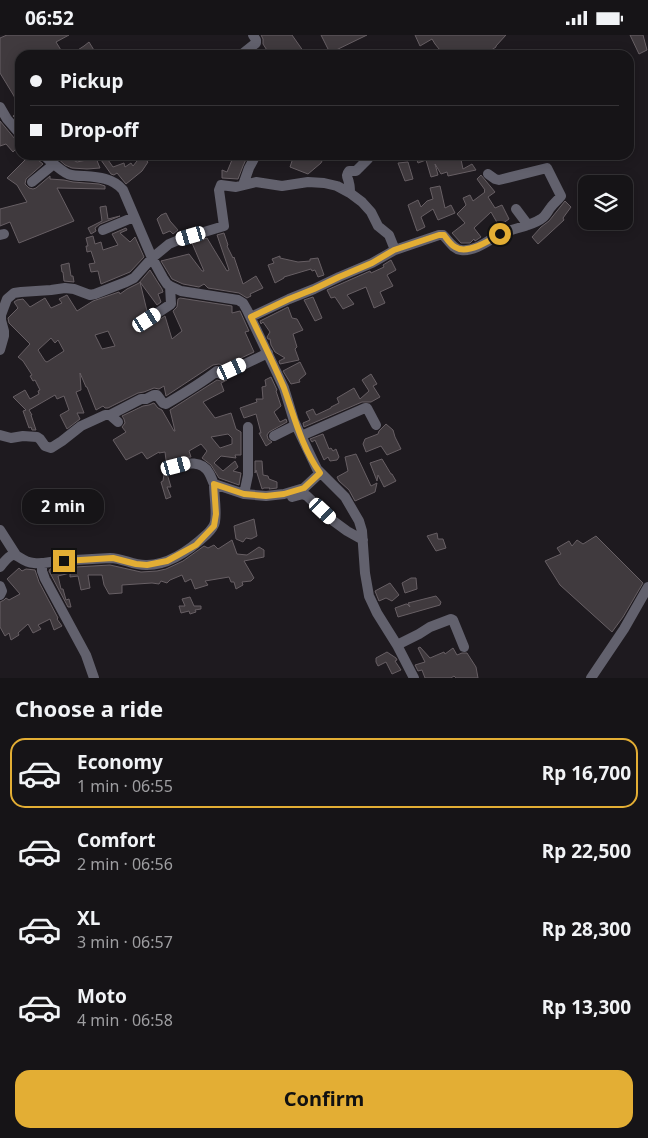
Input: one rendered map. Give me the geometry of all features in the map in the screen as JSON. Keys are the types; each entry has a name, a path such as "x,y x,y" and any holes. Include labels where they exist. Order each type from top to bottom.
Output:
{"street":[{"path":"247,50 256,43 253,35"},
{"path":"0,107 15,128"},
{"path":"49,160 69,174 107,179 121,187 152,258 163,278 170,286 182,291 243,303 284,387 296,425 320,473 345,497 359,521 362,531 369,596 414,678"},
{"path":"243,185 253,160"},
{"path":"350,193 350,183 346,176 347,174 350,171 356,171 367,160"},
{"path":"32,182 54,164"},
{"path":"251,317 372,263 394,250 440,234 444,235 452,246 457,249 462,250 480,246 500,234 543,218 561,196 548,168 545,167 530,173 499,180 488,175"},
{"path":"0,350 4,336 1,315 5,302 11,295 21,292 49,291 65,288 93,295 130,281 138,275 152,258 169,244 224,226 218,190 222,185 236,187 252,182 282,185 324,183 337,186 362,202 376,224 389,235 394,250"},
{"path":"516,209 528,225"},
{"path":"103,230 134,217"},
{"path":"147,320 171,304 170,286"},
{"path":"0,435 11,438 23,436 36,437 45,446 51,448 80,426 105,415 114,419 141,399 157,395 166,404 217,371 224,374 268,353"},
{"path":"301,436 365,408 367,408 376,425"},
{"path":"274,436 296,425"},
{"path":"244,494 248,475 248,427"},
{"path":"0,531 16,555 29,563 113,558 147,565 167,561 196,545 213,528 216,514 214,484 207,470 201,465 189,463 176,466"},
{"path":"214,484 244,494 261,496 284,494 306,487 320,473"},
{"path":"264,501 307,496 340,526 363,539"},
{"path":"0,567 8,557 16,555"},
{"path":"42,563 45,579 86,655 94,678"},
{"path":"0,586 2,591 0,595"},
{"path":"591,678 624,629 648,587"},
{"path":"396,645 430,627 451,619 464,647"}],"building":[{"path":"7,35 69,35 56,42 61,50 15,50 15,99 0,73 0,38"},
{"path":"261,35 292,35 302,50 267,50 263,44"},
{"path":"321,35 367,35 336,50 328,50"},
{"path":"415,35 506,35 492,50 440,50 432,39 420,46"},
{"path":"630,35 643,35 647,50 639,54"},
{"path":"89,42 94,50 78,50"},
{"path":"0,121 15,139 15,150 13,152 6,144 0,146"},
{"path":"25,160 38,160 43,164 26,179 25,184 29,188 36,188 50,176 50,179 99,184 105,186 105,189 57,188 74,221 19,243 10,222 0,226 0,209 27,202 17,185 7,178"},
{"path":"60,160 73,160 77,162 97,160 100,168 72,168"},
{"path":"101,160 108,160 113,167 124,163 125,167 131,163 133,166 138,160 146,160 148,162 142,171 126,184 117,173 111,174"},
{"path":"232,160 246,160 238,179 222,178 222,170 227,172"},
{"path":"292,160 322,160 308,174 290,167"},
{"path":"426,160 461,160 463,169 472,164 476,170 448,176 447,172 441,174 435,164 438,175 431,177"},
{"path":"408,162 413,179 405,181 398,163"},
{"path":"481,175 495,192 488,197 495,208 502,205 509,219 499,226 491,212 474,228 481,237 475,241 474,239 470,243 461,243 452,233 465,223 457,214 466,205 463,198 470,195 473,201 485,192 477,179"},
{"path":"440,186 445,208 451,205 455,213 438,220 433,209 421,217 425,227 417,231 408,205 418,200 421,207 427,201 433,199 430,188"},
{"path":"565,201 571,207 563,218 564,220 538,244 532,237 549,221"},
{"path":"106,206 108,219 120,216 100,224 95,228 96,231 91,234 88,228 102,221 100,207"},
{"path":"166,213 178,230 173,234 170,231 163,234 157,219"},
{"path":"126,228 127,230 120,233 130,242 135,237 144,257 130,272 101,284 98,271 91,272 89,264 95,263 91,251 87,252 86,238 93,236 95,244 101,242 103,250 118,245 112,234"},
{"path":"224,233 227,246 234,257 243,284 256,276 263,288 250,294 251,296 247,298 239,293 208,288 204,284 199,287 183,284 172,279 161,261 189,254 204,271 192,243 207,238 227,271 229,270 217,235"},
{"path":"280,256 280,258 298,262 318,258 324,275 318,277 315,270 312,271 311,269 284,277 275,283 268,265 274,263 272,259"},
{"path":"391,260 396,270 387,275 393,286 380,292 385,303 374,308 366,287 347,295 354,304 343,309 335,297 331,298 327,290 370,271 371,273 384,267 383,265"},
{"path":"69,263 74,282 64,281 61,265"},
{"path":"150,270 163,292 158,294 161,302 157,305 140,282 147,311 141,317 141,323 144,326 150,326 165,316 172,339 182,331 173,311 177,307 178,299 180,298 232,306 232,313 240,311 249,331 245,332 254,352 224,366 219,364 213,365 166,396 164,386 159,389 154,388 138,393 108,408 103,406 96,410 80,373 81,390 76,392 84,413 77,413 80,419 67,429 60,415 69,410 64,396 57,399 55,395 29,410 36,430 32,430 31,427 29,428 23,411 26,410 13,397 25,390 30,399 39,394 38,391 40,390 35,380 33,381 30,376 32,375 23,361 18,357 30,344 9,323 8,318 18,308 14,302 23,299 30,307 45,298 51,308 62,303 59,299 67,295 77,311 93,301 119,292 120,294 139,283","holes":["108,331 115,346 102,349 95,335","51,338 55,343 58,340 64,351 47,362 38,350"]},
{"path":"313,297 322,318 315,321 304,300"},
{"path":"288,307 292,318 297,319 303,330 293,334 299,360 280,364 279,361 285,358 275,352 270,339 267,337 270,332 263,322 261,324 260,321"},
{"path":"300,362 306,374 299,380 300,382 291,384 283,371"},
{"path":"371,374 377,384 373,386 380,397 371,402 362,402 304,427 303,423 310,420 306,412 313,409 316,415 331,408 339,403 337,398 354,388 360,399 369,391 362,380"},
{"path":"271,377 281,406 274,412 280,422 286,419 287,422 269,432 267,435 268,439 272,442 266,446 259,433 261,433 256,414 244,418 240,408 257,402 256,399 263,399 262,387 266,386 265,380"},
{"path":"217,380 227,380 221,383 224,391 203,402 215,418 231,413 236,429 241,432 241,455 235,455 236,458 221,456 214,463 223,471 235,461 238,467 233,471 241,473 239,485 219,478 211,465 202,458 207,451 201,444 189,451 191,457 172,461 169,465 170,469 167,468 165,452 159,452 147,459 142,452 126,460 113,440 126,432 122,427 125,423 122,416 154,403 162,410 175,431 170,410","holes":["228,434 232,438 232,444 220,448 211,437"]},
{"path":"386,424 393,430 401,449 387,455 381,446 366,452 363,444 365,439 378,434"},
{"path":"323,434 329,449 331,448 333,451 336,449 339,457 337,460 330,461 328,457 324,460 315,440 312,442 310,439"},
{"path":"356,454 371,486 377,483 375,492 355,501 349,490 337,477 348,471 345,457"},
{"path":"382,459 396,481 384,487 378,475 377,481 370,463"},
{"path":"255,461 262,461 263,475 277,482 277,488 262,489 256,470 255,473"},
{"path":"165,467 171,487 167,487 171,497 166,499 161,482 163,481"},
{"path":"254,519 257,536 251,539 246,538 243,542 236,539 234,526"},
{"path":"437,533 438,539 443,539 446,548 436,551 427,536"},
{"path":"596,536 643,583 612,632 560,585 545,561 561,554 557,548 569,541 572,546 577,540 583,544"},
{"path":"232,540 237,554 247,555 259,547 264,550 264,557 244,561 254,578 251,581 242,582 243,585 236,589 234,582 231,582 229,577 205,581 208,585 195,589 191,579 185,582 182,575 167,583 161,581 159,584 122,585 122,593 109,594 104,585 102,575 88,575 90,588 81,590 78,576 70,577 70,573 58,576 66,600 69,599 71,607 68,607 49,571 50,569 58,568 110,565 141,572 157,571 183,561 204,546 208,548 214,545 218,549"},
{"path":"19,568 22,571 26,569 35,570 39,582 62,626 54,630 50,619 38,625 41,629 33,633 28,624 18,633 19,635 11,640 9,633 5,636 0,627 0,602 20,594 7,579"},
{"path":"411,578 416,578 417,589 405,593 402,583"},
{"path":"390,583 399,595 392,601 386,598 379,601 375,591"},
{"path":"436,596 441,602 440,605 398,617 395,608 406,604 410,607 408,603"},
{"path":"190,597 194,606 201,606 201,609 195,610 196,612 190,614 189,611 181,613 179,606 185,606 182,599"},
{"path":"420,647 430,658 444,652 445,654 453,648 457,655 467,653 476,667 478,678 456,678 454,676 451,678 425,678 422,670 418,671 415,665 425,662 418,648"},
{"path":"387,652 396,658 397,660 395,661 401,670 392,674 386,662 378,666 376,658"}],"route":[{"path":"64,561 113,558 147,565 167,561 196,545 213,528 216,514 214,484 244,494 261,496 284,494 307,486 320,473 294,421 284,387 251,317 372,263 394,250 442,234 452,246 462,250 480,246 500,234"}]}
